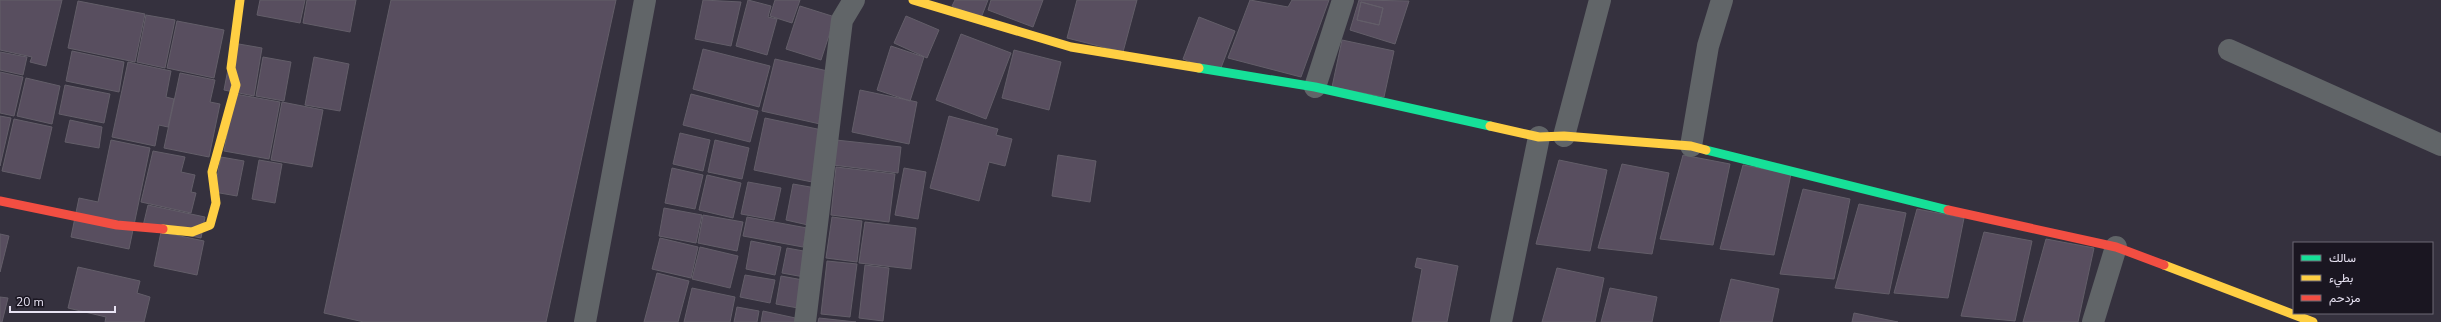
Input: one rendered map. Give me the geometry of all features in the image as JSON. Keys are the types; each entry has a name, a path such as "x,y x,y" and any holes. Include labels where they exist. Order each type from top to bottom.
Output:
{"street":[{"path":"0,201 117,225 192,232 210,225 216,202 212,172 236,85 231,68 240,0"},
{"path":"585,322 646,0"},
{"path":"805,322 842,20 854,0"},
{"path":"913,0 1071,47 1314,87 1539,136 1564,136 1691,146 1948,210 2116,247 2313,322"},
{"path":"1314,87 1343,0"},
{"path":"1564,136 1600,0"},
{"path":"1691,146 1708,46 1722,0"},
{"path":"2229,50 2441,145"},
{"path":"1501,322 1539,136"},
{"path":"2093,322 2116,247"}],"building":[{"path":"0,0 62,0 46,66 30,62 32,57 0,50"},
{"path":"260,0 305,0 300,23 257,15"},
{"path":"307,0 356,0 350,32 303,23"},
{"path":"391,0 616,0 546,322 364,322 324,313"},
{"path":"703,0 741,2 731,46 695,39"},
{"path":"748,0 771,6 768,17 777,19 767,55 736,46"},
{"path":"775,0 800,0 792,23 770,16"},
{"path":"955,0 988,0 981,18 952,6"},
{"path":"991,0 1043,0 1033,27 988,10"},
{"path":"1077,0 1137,0 1123,52 1067,38"},
{"path":"1250,0 1288,7 1292,0 1329,0 1301,77 1228,58"},
{"path":"1359,0 1409,1 1395,44 1350,30","holes":["1361,2 1383,8 1379,25 1357,20"]},
{"path":"78,1 145,14 135,62 68,48"},
{"path":"1361,2 1383,8 1379,25 1357,20"},
{"path":"800,6 835,17 821,60 786,49"},
{"path":"146,15 175,20 165,68 137,62"},
{"path":"906,16 939,30 927,58 894,43"},
{"path":"1199,17 1235,31 1219,73 1183,59"},
{"path":"177,21 224,30 214,78 167,68"},
{"path":"961,34 1011,53 986,119 936,100"},
{"path":"1342,40 1394,51 1384,97 1332,87"},
{"path":"233,43 262,48 254,96 224,90"},
{"path":"891,46 924,57 910,101 877,90"},
{"path":"703,49 770,66 759,107 693,89"},
{"path":"1014,50 1061,62 1049,110 1002,98"},
{"path":"72,51 124,62 119,92 66,81"},
{"path":"0,52 27,57 23,75 0,70"},
{"path":"263,57 291,62 284,101 256,96"},
{"path":"314,57 349,64 340,111 305,105"},
{"path":"775,59 832,72 820,124 762,111"},
{"path":"128,62 171,71 166,97 174,99 168,127 159,125 155,146 112,137"},
{"path":"0,72 23,77 14,116 0,113"},
{"path":"180,73 215,80 210,102 220,104 209,157 164,148"},
{"path":"26,78 60,86 52,124 17,116"},
{"path":"65,85 110,94 104,123 59,114"},
{"path":"860,90 917,102 909,144 852,132"},
{"path":"235,94 280,102 269,159 224,151"},
{"path":"691,94 758,111 750,142 683,125"},
{"path":"282,102 323,110 312,167 271,160"},
{"path":"0,116 11,118 0,166"},
{"path":"949,116 998,129 996,135 1012,139 1005,166 989,162 979,201 930,188"},
{"path":"765,118 822,130 812,182 754,170"},
{"path":"14,119 52,127 40,179 2,171"},
{"path":"70,120 102,127 99,148 65,142"},
{"path":"680,133 710,140 703,171 673,164"},
{"path":"111,140 150,148 129,249 71,237 79,198 98,202"},
{"path":"715,140 749,148 742,179 708,172"},
{"path":"836,140 901,147 898,173 833,165"},
{"path":"153,151 185,157 181,172 195,175 191,192 196,193 191,213 141,202"},
{"path":"1058,155 1096,161 1090,202 1052,196"},
{"path":"1683,155 1730,164 1713,245 1660,239"},
{"path":"221,157 244,161 237,196 214,192"},
{"path":"259,160 282,164 275,203 252,199"},
{"path":"1559,160 1607,170 1590,251 1536,244"},
{"path":"1622,164 1669,173 1652,254 1598,248"},
{"path":"1743,165 1791,174 1774,255 1720,249"},
{"path":"836,167 895,174 889,222 831,215"},
{"path":"672,168 703,175 695,209 665,203"},
{"path":"904,168 926,172 918,219 895,215"},
{"path":"707,175 741,183 733,218 699,210"},
{"path":"748,182 781,188 774,220 741,214"},
{"path":"793,184 816,188 808,225 786,220"},
{"path":"1803,189 1850,199 1834,279 1780,274"},
{"path":"1859,204 1906,213 1889,294 1835,288"},
{"path":"148,205 205,217 201,238 143,226"},
{"path":"664,208 702,215 696,243 659,236"},
{"path":"1917,209 1964,218 1948,298 1894,293"},
{"path":"703,215 743,222 737,251 698,243"},
{"path":"747,217 807,228 803,247 743,236"},
{"path":"832,217 862,221 857,262 826,258"},
{"path":"865,222 916,228 911,269 859,263"},
{"path":"161,232 204,241 197,275 154,266"},
{"path":"1984,232 2032,241 2015,321 1961,316"},
{"path":"0,234 9,236 0,272"},
{"path":"660,238 698,247 691,278 652,269"},
{"path":"2046,239 2094,248 2078,322 2023,322"},
{"path":"751,241 781,247 775,275 746,269"},
{"path":"700,247 738,256 730,288 692,279"},
{"path":"787,248 809,252 804,277 782,273"},
{"path":"1417,258 1458,266 1447,322 1412,322 1422,269 1415,267"},
{"path":"827,261 857,264 850,317 821,314"},
{"path":"865,265 889,268 883,321 859,318"},
{"path":"78,267 140,281 137,293 150,297 144,322 105,322 106,317 68,308"},
{"path":"1557,268 1604,278 1595,322 1542,322"},
{"path":"657,273 689,281 678,322 644,322"},
{"path":"745,275 775,280 770,303 740,297"},
{"path":"781,276 803,280 798,308 776,304"},
{"path":"1731,279 1779,289 1772,322 1720,322"},
{"path":"692,288 735,297 730,322 684,322"},
{"path":"1610,288 1657,297 1652,322 1601,322"},
{"path":"0,297 8,298 2,322 0,322"},
{"path":"737,307 759,311 757,322 734,322"},
{"path":"763,311 800,319 799,322 761,322"},
{"path":"1854,313 1898,322 1852,322"},
{"path":"819,318 856,322 818,322"}],"traffic: fast":[{"path":"1199,68 1315,87 1490,126"},
{"path":"1706,150 1948,210"}],"traffic: slow":[{"path":"163,229 192,232 210,225 216,203 212,172 236,85 231,68 240,0"},
{"path":"913,0 1071,47 1199,68"},
{"path":"1490,126 1539,137 1564,136 1691,146 1706,150"},
{"path":"2164,265 2313,322"}],"traffic: jam":[{"path":"0,201 117,225 163,229"},
{"path":"1948,210 2116,247 2164,265"}]}
